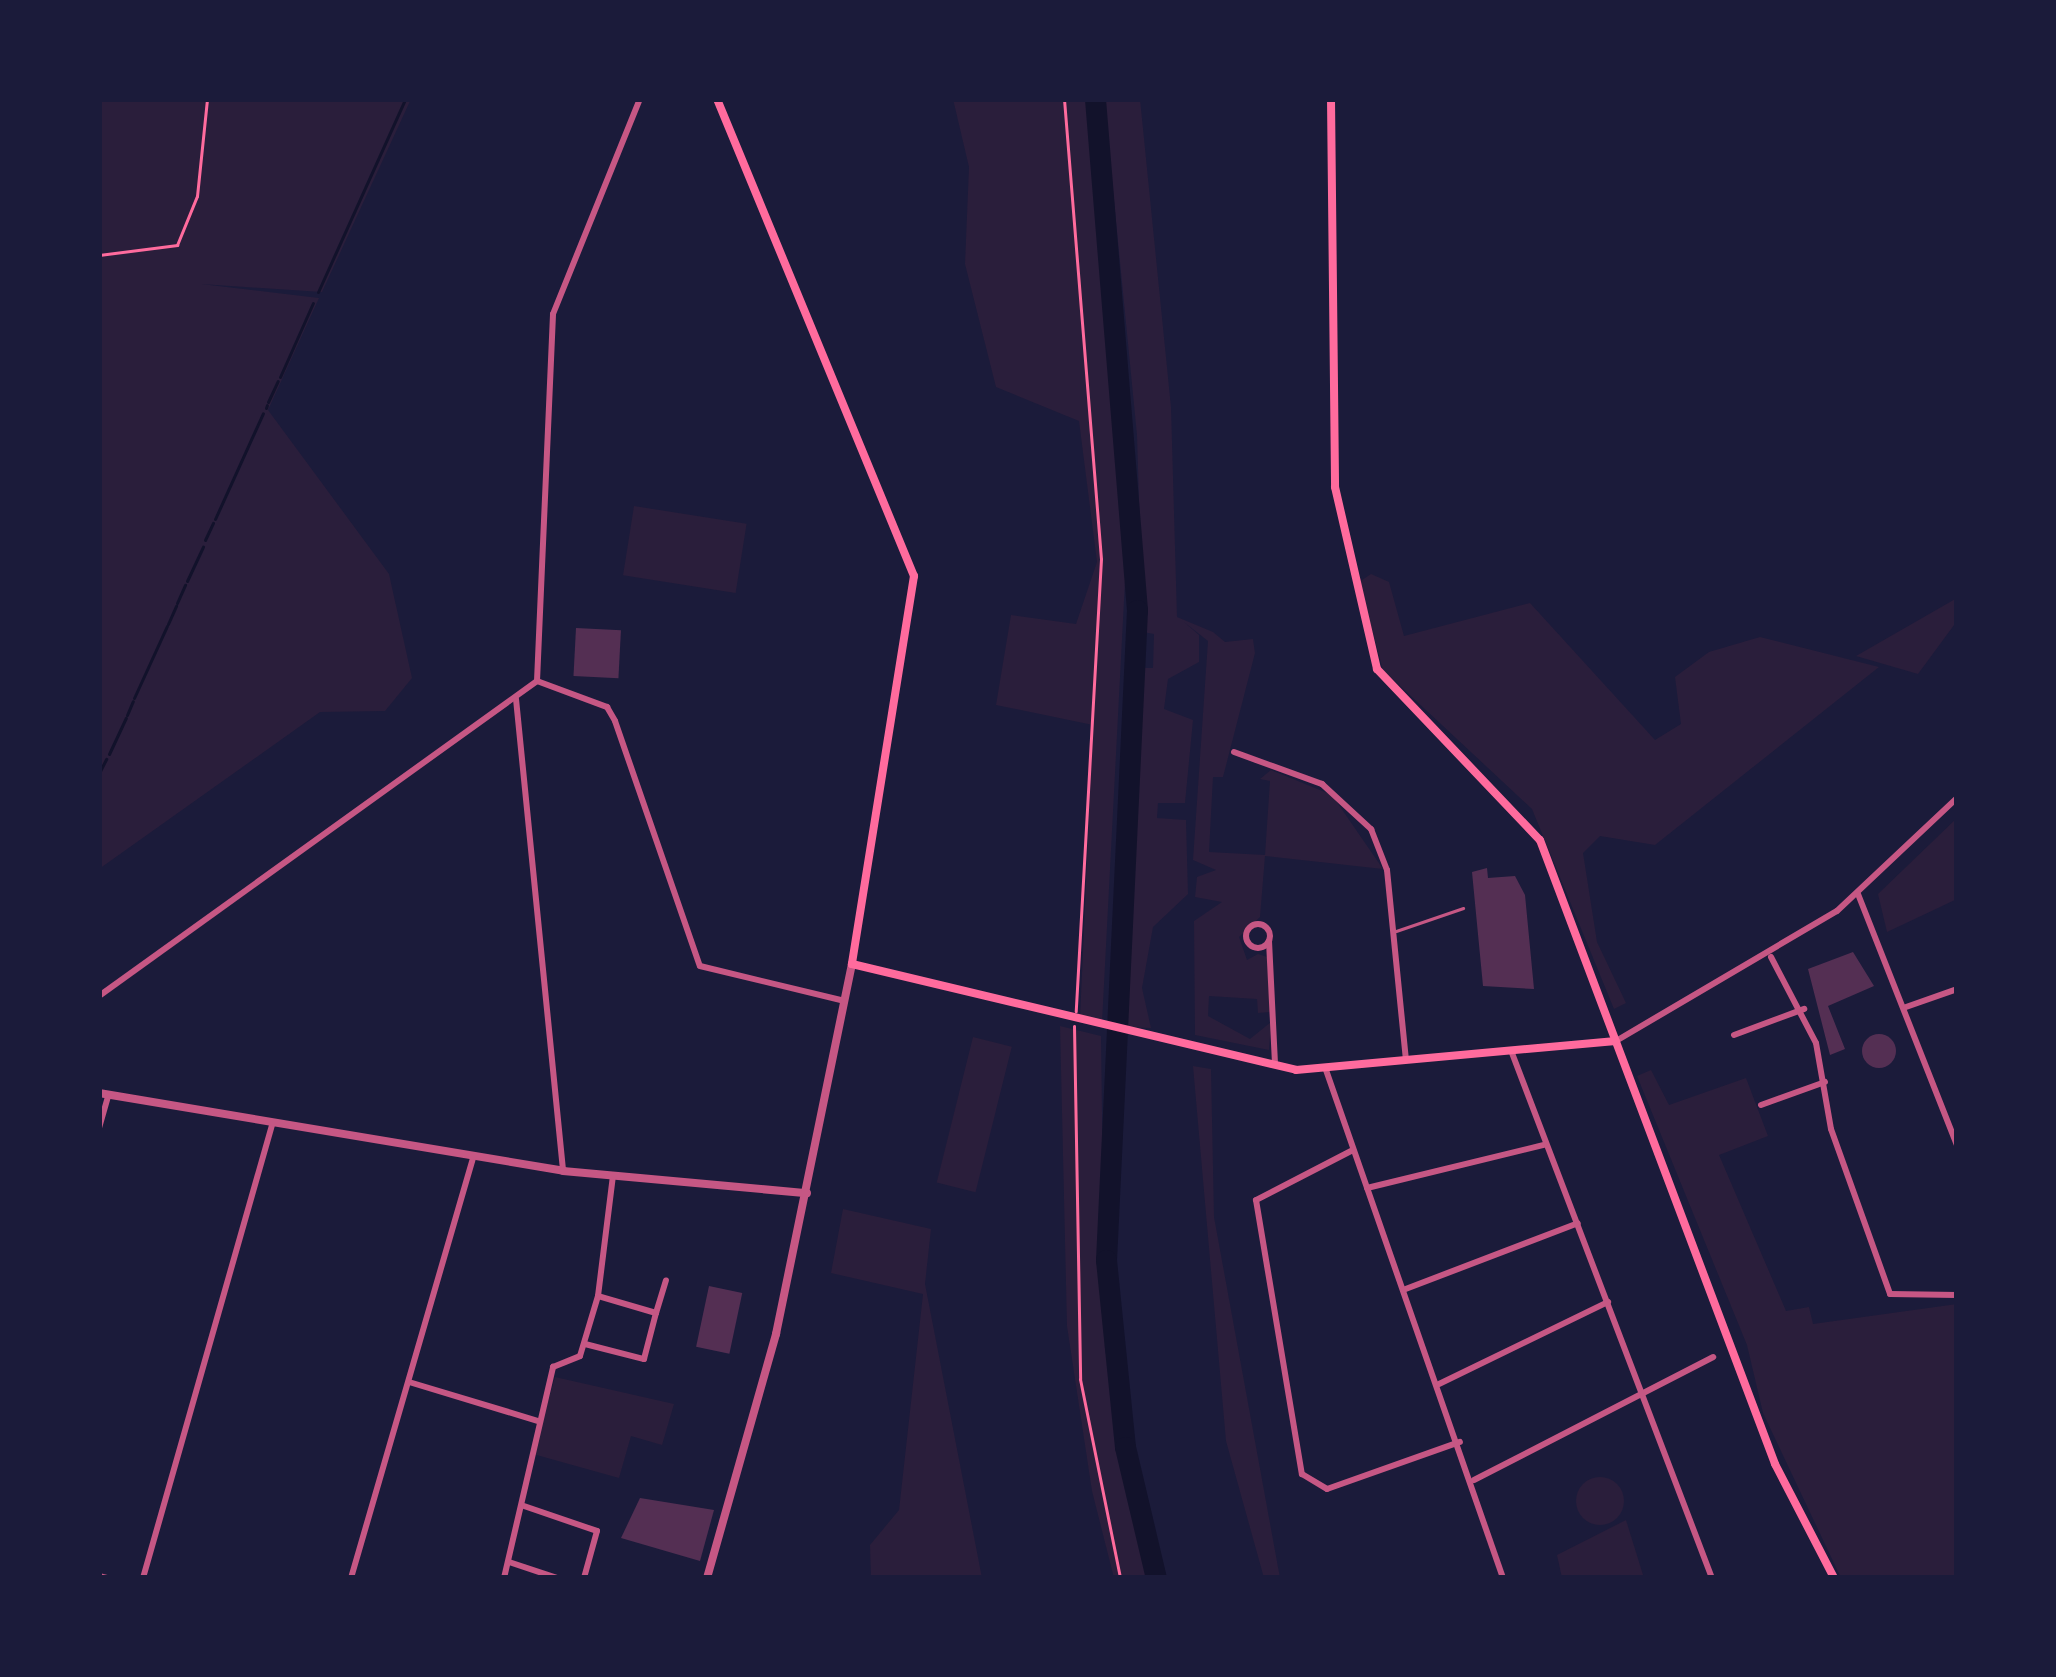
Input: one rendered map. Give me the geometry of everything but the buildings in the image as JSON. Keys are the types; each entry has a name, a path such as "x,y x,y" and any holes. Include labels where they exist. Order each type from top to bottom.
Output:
{"main road":[{"path":"716,99 914,576 852,964 1091,1028 1275,1068 1326,1070 1616,1041"},
{"path":"1331,99 1334,487 1377,669 1540,840 1774,1464 1834,1578"}],"street":[{"path":"99,996 537,681 553,314 640,99"},
{"path":"537,681 607,707 700,966 845,1001"},
{"path":"516,699 562,1172"},
{"path":"1234,752 1309,777 1363,818 1388,870 1407,1063"},
{"path":"1616,1041 1771,958 1858,894 1957,798"},
{"path":"1858,894 1957,1145"},
{"path":"1269,941 1253,947 1246,931 1263,925 1269,941 1275,1068"},
{"path":"1771,958 1804,1009 1830,1118 1893,1298 1957,1295"},
{"path":"707,1578 807,1193 852,964"},
{"path":"1906,1007 1957,988"},
{"path":"1734,1035 1804,1009"},
{"path":"1512,1053 1712,1578"},
{"path":"1326,1070 1351,1151 1474,1480 1503,1578"},
{"path":"1760,1105 1825,1082"},
{"path":"99,1128 104,1094 562,1172 807,1193"},
{"path":"143,1578 272,1125"},
{"path":"1367,1188 1544,1145"},
{"path":"1351,1151 1256,1199 1302,1474 1327,1489 1460,1442"},
{"path":"351,1578 473,1159"},
{"path":"504,1578 553,1367 584,1344 598,1296 613,1176"},
{"path":"1403,1290 1578,1223"},
{"path":"584,1344 644,1359 666,1281"},
{"path":"598,1296 656,1313"},
{"path":"1438,1384 1609,1302"},
{"path":"1474,1480 1642,1389 1713,1357"},
{"path":"409,1382 538,1420"},
{"path":"524,1505 597,1531 584,1578"},
{"path":"509,1562 557,1578"}],"lane":[{"path":"1395,932 1463,908"}],"path":[{"path":"99,255 177,245 197,196 207,99"},
{"path":"1064,99 1101,560 1074,1023 1080,1379 1120,1578"}],"shaded area":[{"path":"99,99 411,99 322,292 201,284 319,298 268,410 389,574 412,678 385,711 320,712 99,869"},
{"path":"953,99 1088,99 1127,543 1102,1023 1080,1018 1093,725 996,705 1011,615 1076,624 1097,562 1079,421 996,387 965,264 969,167"},
{"path":"1104,99 1140,99 1171,407 1177,617 1225,642 1253,639 1255,653 1223,777 1213,777 1209,852 1265,855 1270,781 1260,779 1271,770 1332,795 1383,869 1265,856 1260,917 1239,937 1247,960 1258,954 1267,957 1270,1012 1258,1013 1257,999 1209,996 1208,1016 1250,1039 1271,1022 1269,1050 1195,1035 1194,921 1222,902 1195,897 1197,877 1216,870 1193,860 1208,641 1184,622 1199,635 1199,662 1168,679 1164,709 1193,720 1185,803 1158,803 1157,818 1186,820 1188,894 1153,927 1142,988 1151,1028 1119,1027 1141,668 1153,668 1154,634 1143,632 1137,435"},
{"path":"634,506 747,524 736,593 623,575"},
{"path":"1371,574 1389,582 1404,636 1530,603 1655,740 1681,724 1675,677 1709,652 1760,637 1879,667 1655,845 1600,836 1583,853 1597,942 1626,1003 1614,1009 1532,809 1383,670 1359,582"},
{"path":"1957,598 1957,621 1918,674 1856,656"},
{"path":"1957,818 1957,899 1887,932 1878,894"},
{"path":"1060,1026 1101,1036 1105,1349 1148,1578 1114,1578 1092,1491 1067,1326"},
{"path":"973,1037 1012,1047 976,1192 937,1183"},
{"path":"1193,1066 1211,1069 1214,1217 1280,1578 1264,1578 1226,1441"},
{"path":"1651,1070 1669,1105 1746,1078 1768,1136 1719,1155 1786,1311 1809,1307 1813,1324 1957,1304 1957,1578 1841,1578 1763,1413 1747,1345 1637,1076"},
{"path":"843,1209 931,1229 925,1284 982,1578 871,1578 870,1545 899,1510 923,1294 831,1273"},
{"path":"555,1377 674,1404 662,1445 631,1436 619,1478 533,1454"},
{"path":"1600,1477 1617,1484 1624,1501 1617,1518 1600,1525 1583,1518 1576,1501 1583,1484"},
{"path":"1626,1520 1644,1578 1562,1578 1557,1555"}],"waterway":[{"path":"318,292 405,99"},
{"path":"1095,99 1137,610 1106,1260 1125,1447 1156,1578"},
{"path":"280,377 313,303"},
{"path":"268,402 278,381"},
{"path":"215,519 263,413"},
{"path":"205,540 213,523"},
{"path":"187,581 203,546"},
{"path":"177,603 185,585"},
{"path":"168,624 176,606"},
{"path":"134,698 167,626"},
{"path":"127,715 133,701"},
{"path":"109,754 126,718"},
{"path":"99,773 106,759"}]}
